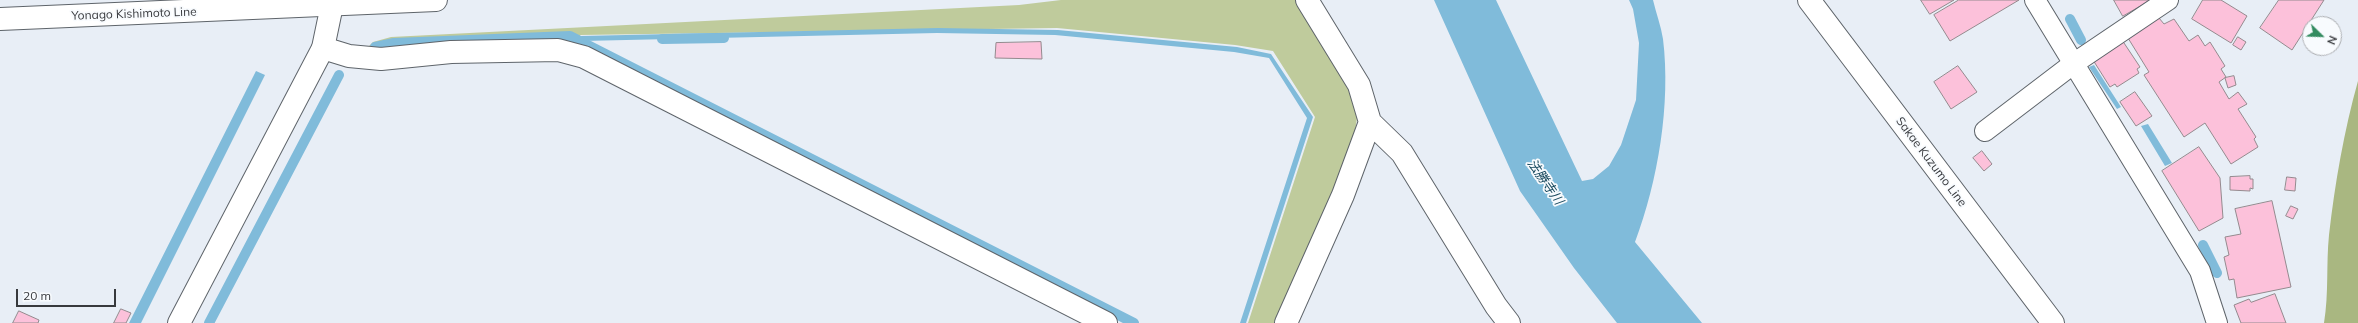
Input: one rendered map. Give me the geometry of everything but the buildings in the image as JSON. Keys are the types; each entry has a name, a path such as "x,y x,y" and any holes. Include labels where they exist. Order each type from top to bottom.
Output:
{"street":[{"name":"Yonago Kishimoto Line","path":"0,19 332,3 436,0"},
{"path":"1307,0 1358,85 1370,122 1402,153 1496,306 1509,323"},
{"name":"Sakae Kuzumo Line","path":"1808,0 2053,323"},
{"path":"179,323 322,48 332,3"},
{"path":"322,48 349,56 381,59 451,52 558,50 584,57 1106,323"},
{"path":"1286,323 1343,195 1370,122"}],"lane":[{"path":"2035,0 2200,271 2217,323"},
{"path":"1985,131 2073,64 2168,0"}],"green space":[{"path":"1061,0 1300,0 1348,84 1357,118 1353,146 1274,323 1248,323 1315,117 1273,51 1235,45 1057,28 580,35 581,43 585,45 581,49 366,49 373,42 391,37 1019,5"},
{"path":"2358,81 2358,323 2324,323 2328,246 2334,196 2340,157"}],"water":[{"name":"法勝寺川","path":"1434,0 1496,0 1582,181 1593,179 1609,166 1621,145 1636,100 1639,43 1633,9 1629,0 1653,0 1663,39 1665,64 1664,116 1656,168 1650,194 1635,242 1702,323 1617,323 1574,268 1520,191"},
{"path":"938,28 1058,30 1237,47 1271,54 1313,117 1246,323 1240,323 1307,118 1269,58 1234,52 1055,35 937,33 582,41 581,36"},
{"path":"2094,65 2121,107 2117,109 2089,67"},
{"path":"256,71 265,75 141,323 129,323"},
{"path":"2148,124 2172,163 2165,166 2141,126"}],"waterway":[{"path":"2070,19 2081,40"},
{"path":"375,47 394,43 570,36 1134,323"},
{"path":"662,39 724,38"},
{"path":"209,323 339,75"},
{"path":"2203,245 2217,273"}]}
